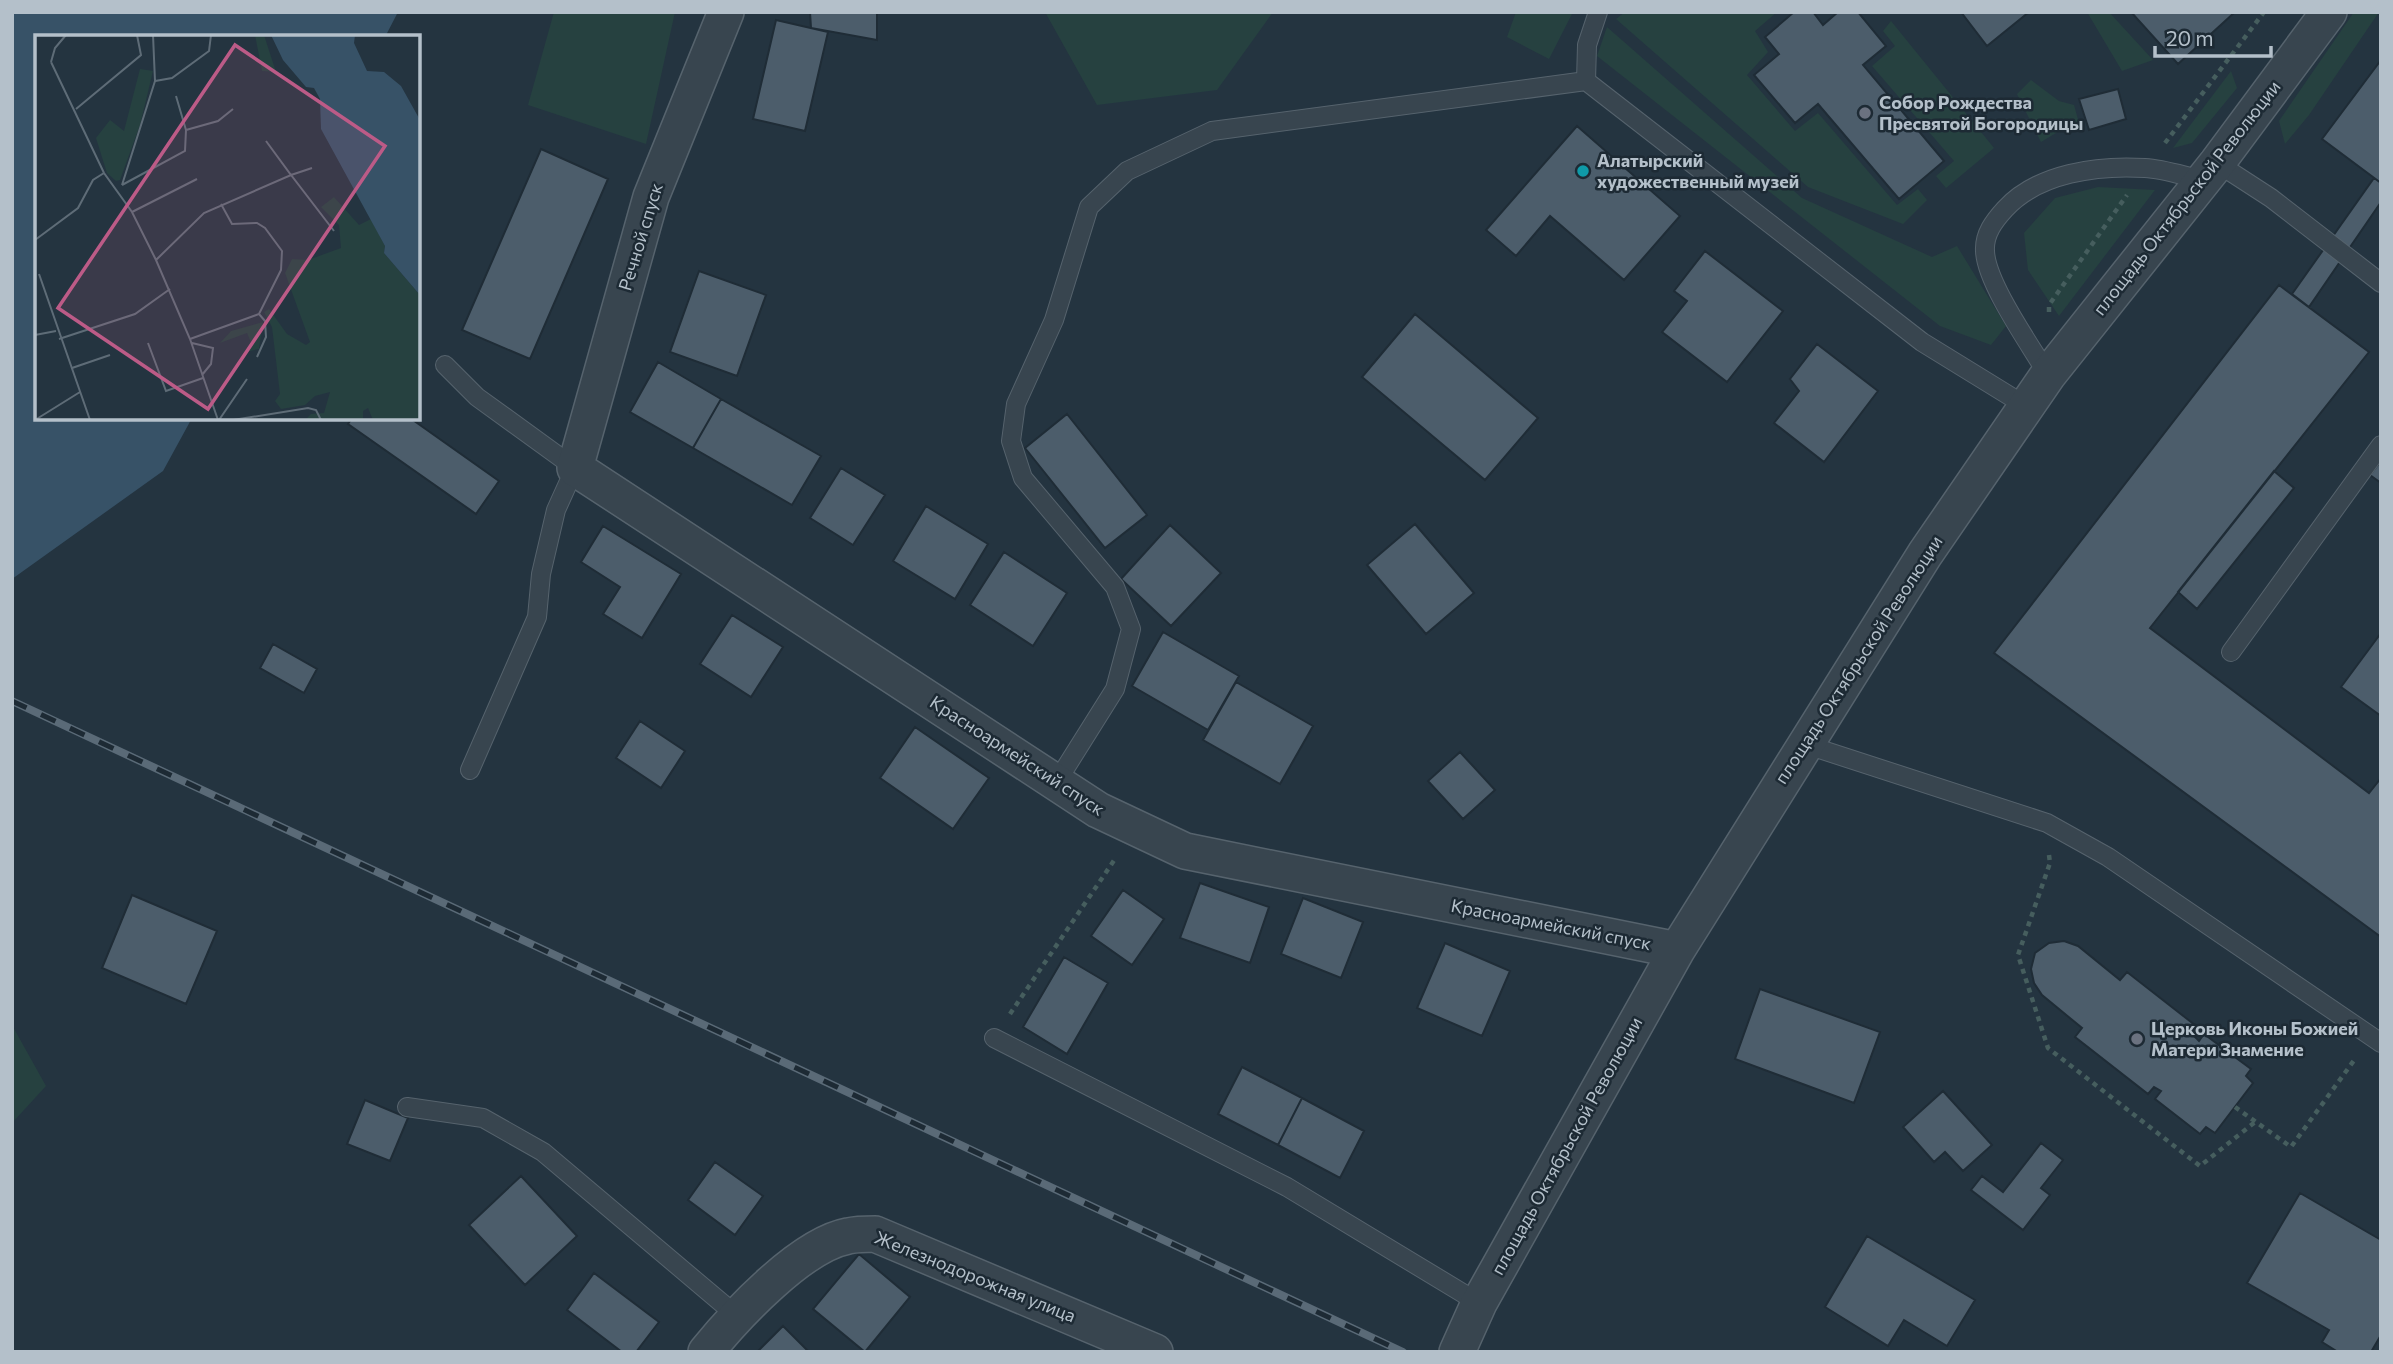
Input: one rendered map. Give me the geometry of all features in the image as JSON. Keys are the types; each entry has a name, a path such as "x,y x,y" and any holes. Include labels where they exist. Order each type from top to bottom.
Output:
{"street":[{"name":"Речной спуск","path":"575,468 651,197 726,12"},
{"name":"площадь Октябрьской Революции","path":"1457,1352 1479,1303 1677,950 1925,554 2048,375 2210,171 2329,12"},
{"name":"Красноармейский спуск","path":"575,468 1098,810 1185,851 1677,950"},
{"name":"Железнодорожная улица","path":"706,1352 736,1315 810,1252 846,1236 875,1234 1155,1352"}],"lane":[{"path":"1586,81 1587,45 1598,12"},
{"path":"1056,783 1115,689 1131,629 1115,587 1023,478 1011,441 1016,404 1054,320 1090,207 1127,171 1212,131 1586,81 1922,342 2026,406"},
{"path":"2048,375 1991,276 1984,250 1990,225 2013,201 2044,182 2092,170 2147,168 2210,171 2271,198 2381,283"},
{"path":"445,365 477,397 575,468 556,510 541,574 537,617 470,770"},
{"path":"2231,652 2381,446"},
{"path":"1804,744 2047,823 2108,857 2377,1039"},
{"path":"994,1038 1287,1187 1479,1303"},
{"path":"407,1107 482,1118 543,1152 736,1315"}],"path":[{"path":"2047,823 2050,863 2018,955 2048,1048 2200,1166 2255,1122"},
{"path":"994,1038 1136,828"},
{"path":"2235,1107 2291,1147 2377,1039"}],"green space":[{"path":"554,12 675,12 646,144 528,105"},
{"path":"1045,12 1273,12 1217,90 1097,105"},
{"path":"1516,12 1573,12 1549,59 1507,37"},
{"path":"1625,12 1777,12 1755,31 1768,52 1747,75 1795,131 1818,113 1897,205 1918,189 1927,200 1903,224 1808,187 1616,19"},
{"path":"2087,12 2109,12 2153,60 2122,71"},
{"path":"2354,12 2379,12 2309,115 2285,144 2279,121"},
{"path":"1891,21 1994,148 1946,188 1936,176 1954,161 1872,66 1895,46 1883,31"},
{"path":"1607,27 1802,198 1932,257 1957,246 2006,326 1991,345 1940,326 1597,56"},
{"path":"2231,71 2237,88 2192,143 2173,148"},
{"path":"2031,80 2059,101 2074,105 2079,123 2066,127 2041,142 2017,94"},
{"path":"2098,187 2155,190 2059,316 2028,270 2024,233 2055,198"},
{"path":"12,1025 46,1086 12,1123"}],"water":[{"path":"12,12 398,12 386,35 35,35 35,420 191,420 163,471 12,579"}],"building":[{"path":"810,12 877,12 877,40 811,28"},
{"name":"Собор Рождества Пресвятой Богородицы","path":"1794,12 1813,12 1823,25 1838,12 1858,12 1886,46 1863,65 1944,161 1899,199 1818,104 1795,123 1754,75 1779,54 1765,37"},
{"path":"1961,12 2029,12 1987,46"},
{"path":"2131,12 2235,12 2178,64"},
{"path":"776,20 828,32 805,131 753,119"},
{"path":"2381,60 2381,183 2322,139"},
{"path":"2118,89 2126,119 2089,130 2079,99"},
{"name":"Алатырский художественный музей","path":"1577,126 1680,216 1624,280 1550,216 1516,256 1486,230"},
{"path":"541,149 608,179 530,359 462,330"},
{"path":"2374,178 2381,183 2381,202 2309,307 2292,294"},
{"path":"1705,251 1783,311 1727,382 1662,332 1687,301 1674,291"},
{"path":"699,271 766,295 737,376 670,352"},
{"path":"2279,285 2369,352 2150,628 2369,793 2381,778 2381,937 1994,653"},
{"path":"1415,314 1538,418 1485,480 1362,377"},
{"path":"1817,344 1878,391 1824,462 1774,423 1799,391 1790,379"},
{"path":"658,362 721,399 693,448 630,412"},
{"path":"721,399 821,456 792,505 693,448"},
{"path":"1067,414 1147,515 1105,548 1025,448"},
{"path":"351,420 413,420 499,481 476,514 348,424"},
{"path":"2381,461 2381,483 2370,475"},
{"path":"841,468 885,495 853,545 810,518"},
{"path":"2274,471 2294,488 2197,609 2178,592"},
{"path":"926,506 988,544 955,599 893,561"},
{"path":"1415,524 1474,593 1426,634 1367,565"},
{"path":"1170,525 1221,573 1171,626 1121,579"},
{"path":"603,526 681,574 642,638 603,614 620,587 581,562"},
{"path":"1004,552 1067,593 1033,646 970,605"},
{"path":"732,615 783,647 751,697 700,664"},
{"path":"1163,632 1239,676 1208,730 1132,686"},
{"path":"2381,633 2381,716 2341,687"},
{"path":"273,644 317,669 304,693 260,668"},
{"path":"1236,682 1313,726 1280,784 1203,740"},
{"path":"640,721 685,751 661,788 616,758"},
{"path":"915,727 989,778 953,829 880,778"},
{"path":"1460,752 1495,790 1463,819 1428,781"},
{"path":"1200,883 1269,907 1250,963 1180,938"},
{"path":"1123,890 1164,919 1132,965 1091,936"},
{"path":"132,895 217,931 186,1004 102,968"},
{"path":"1303,898 1363,922 1341,978 1281,954"},
{"name":"Церковь Иконы Божией Матери Знамение","path":"2064,941 2078,946 2120,980 2127,972 2200,1029 2194,1036 2199,1041 2204,1034 2251,1069 2246,1076 2253,1083 2215,1133 2206,1127 2200,1134 2155,1099 2161,1091 2154,1087 2148,1094 2075,1037 2082,1028 2042,995 2034,983 2031,969 2035,953 2049,943"},
{"path":"1445,943 1510,971 1482,1036 1417,1008"},
{"path":"1064,957 1108,983 1067,1054 1023,1027"},
{"path":"1760,989 1880,1032 1854,1103 1735,1059"},
{"path":"1242,1067 1302,1098 1278,1145 1218,1114"},
{"path":"1943,1091 1992,1145 1963,1171 1945,1152 1934,1162 1903,1127"},
{"path":"1302,1098 1364,1131 1340,1178 1278,1145"},
{"path":"365,1100 408,1118 390,1161 347,1144"},
{"path":"2041,1143 2063,1160 2041,1188 2050,1195 2023,1230 1971,1190 1982,1176 2003,1192"},
{"path":"715,1162 763,1196 735,1235 688,1200"},
{"path":"521,1176 577,1236 525,1285 469,1225"},
{"path":"2300,1193 2381,1240 2381,1335 2371,1352 2338,1352 2322,1342 2329,1330 2247,1283"},
{"path":"1867,1236 1975,1300 1947,1346 1904,1320 1888,1346 1825,1307"},
{"path":"859,1254 910,1297 865,1352 813,1309"},
{"path":"594,1273 659,1322 636,1352 622,1352 567,1310"},
{"path":"783,1326 809,1352 757,1352"}],"railway":[{"path":"12,701 1403,1352"}],"place":[{"name":"Собор Рождества Пресвятой Богородицы","path":"1865,113"},
{"name":"Алатырский художественный музей","path":"1583,171"},
{"name":"Церковь Иконы Божией Матери Знамение","path":"2137,1039"}]}
